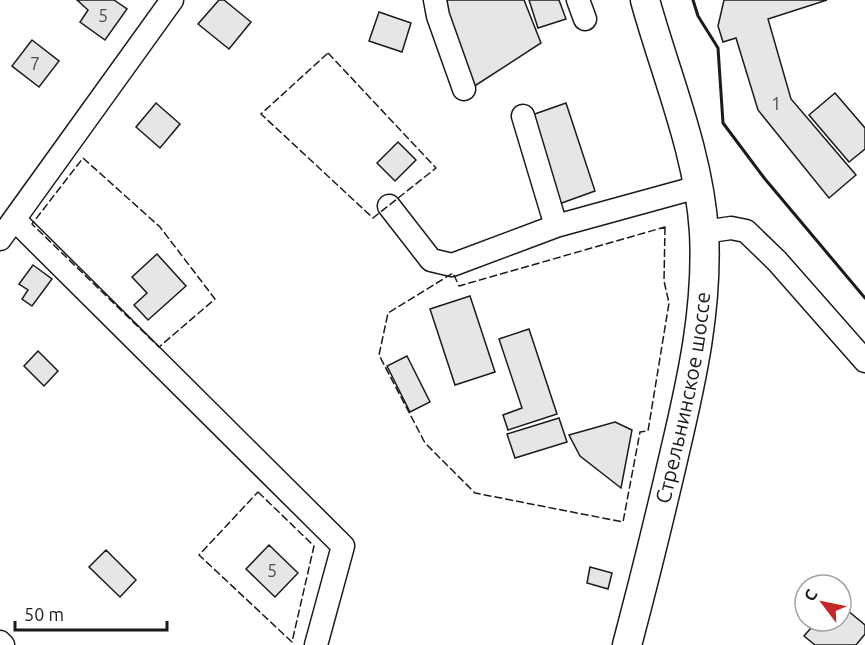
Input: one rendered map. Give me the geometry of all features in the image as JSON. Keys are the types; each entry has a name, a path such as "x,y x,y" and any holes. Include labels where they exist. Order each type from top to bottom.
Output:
{"main road":[{"name":"Стрельнинское шоссе","path":"627,645 696,361 704,292 704,231 690,147 645,0"}],"street":[{"path":"0,239 172,0"},
{"path":"435,0 438,16 464,89"},
{"path":"523,116 556,226"},
{"path":"390,206 431,260 452,265 556,226 698,187"},
{"path":"15,220 343,546 316,645"},
{"path":"704,231 731,228 746,231 777,261 865,361"}],"building":[{"path":"77,0 114,0 127,9 105,40 80,22 88,10"},
{"path":"219,0 224,0 251,22 229,49 198,24"},
{"path":"441,0 524,0 541,43 473,87"},
{"path":"529,0 559,0 566,19 538,28"},
{"path":"724,0 827,0 768,19 791,99 856,175 829,198 758,110 736,38 723,42 718,26"},
{"path":"379,12 411,23 402,52 369,41"},
{"path":"32,40 59,61 39,87 12,66"},
{"path":"835,93 865,128 865,149 849,162 809,115"},
{"path":"156,103 180,124 160,148 136,127"},
{"path":"566,103 595,191 559,204 529,116"},
{"path":"398,142 416,160 395,181 377,163"},
{"path":"157,254 186,286 148,320 134,305 147,293 132,277"},
{"path":"33,265 52,279 32,306 22,299 28,290 19,284"},
{"path":"470,296 495,372 455,385 430,309"},
{"path":"529,329 557,414 508,430 503,415 522,408 499,339"},
{"path":"38,351 58,371 44,386 24,366"},
{"path":"407,356 430,402 410,412 387,366"},
{"path":"559,418 567,442 515,458 507,434"},
{"path":"615,422 632,430 621,488 580,456 569,435"},
{"path":"269,545 298,573 275,597 246,569"},
{"path":"106,550 136,580 120,597 89,567"},
{"path":"590,567 612,573 608,589 587,583"},
{"path":"853,615 865,625 865,634 856,645 815,645 804,636 807,633 853,633"}],"fence":[{"path":"328,53 436,168 373,218 261,114 328,53"},
{"path":"83,158 160,227 215,299 159,347 32,224 83,158"},
{"path":"665,227 664,281 669,303 648,431 640,432 623,522 475,493 425,443 379,355 388,313 453,273 459,286 665,227"},
{"path":"258,492 314,546 292,642 199,555 258,492"}],"wall":[{"path":"693,0 698,16 718,48 723,123 765,179 865,298"}]}
